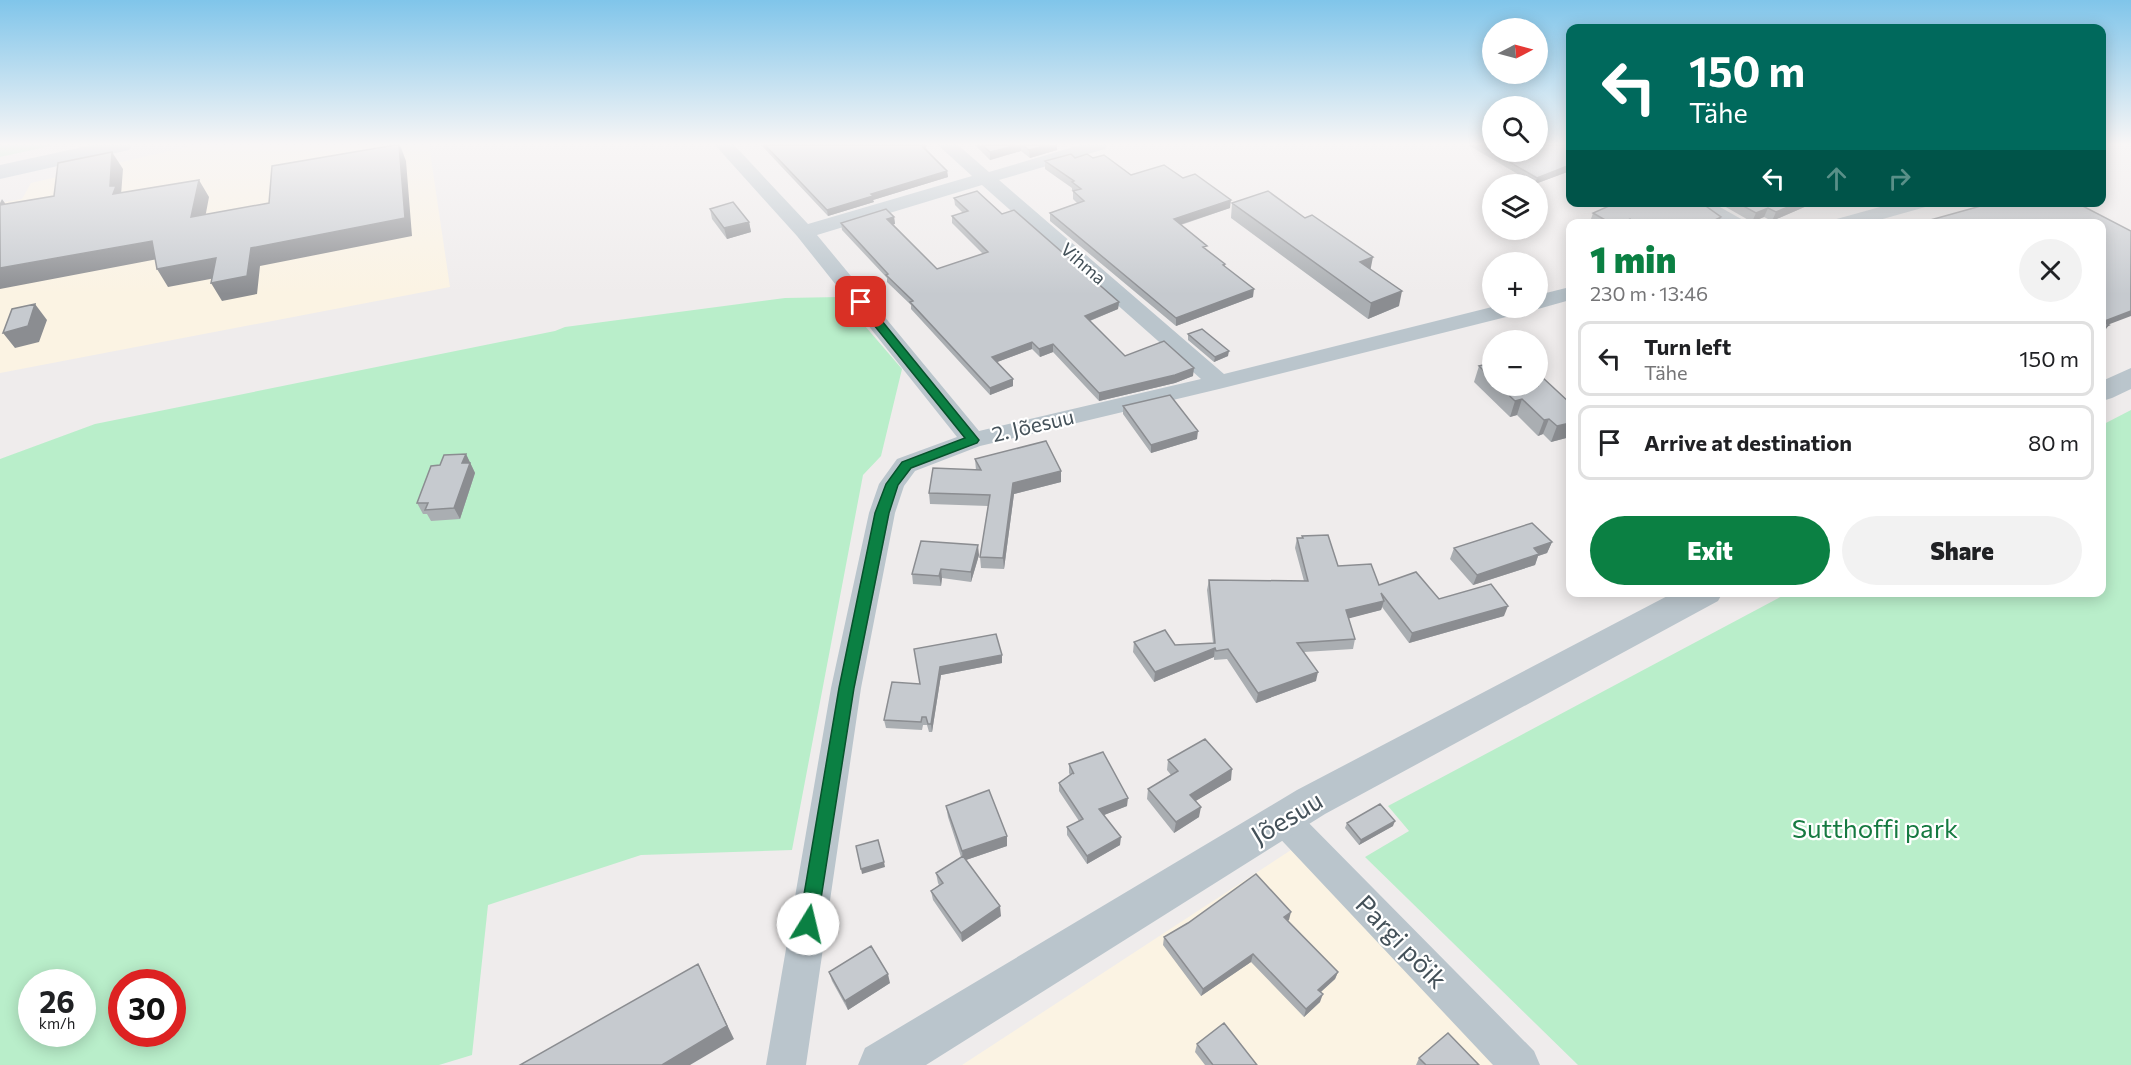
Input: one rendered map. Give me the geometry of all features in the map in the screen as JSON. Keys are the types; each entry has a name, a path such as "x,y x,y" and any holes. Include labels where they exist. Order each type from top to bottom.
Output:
{"street":[{"path":"770,195 804,232 973,440"},
{"path":"804,232 931,195"},
{"name":"Vihma","path":"1003,195 1219,382"},
{"path":"1705,207 1727,219"},
{"path":"1869,207 1879,213"},
{"path":"1858,219 1902,207"},
{"path":"1548,299 1566,294"},
{"name":"2. Jõesuu","path":"786,1065 846,688 882,513 892,484 906,465 973,440 1219,382 1482,316"},
{"path":"2106,390 2131,377"},
{"name":"Jõesuu","path":"882,1065 1283,819 1697,597"},
{"name":"Pargi põik","path":"1283,819 1520,1065"}],"shaded area":[{"path":"24,195 436,195 450,287 0,373 0,203 22,199"},
{"path":"1291,850 1503,1065 962,1065"}],"green space":[{"path":"840,297 902,369 881,456 863,475 792,850 641,855 488,905 472,1055 439,1065 0,1065 0,459 95,424 555,331 565,327 785,298"},
{"name":"Sutthoffi park","path":"2131,410 2131,1065 1578,1065 1365,857 1409,831 1388,806 1780,597 2106,597 2106,423"}],"building":[{"path":"54,195 196,195 191,217 269,203 270,195 403,195 405,218 251,248 247,276 211,283 216,258 157,269 152,241 0,268 0,205"},
{"path":"812,195 873,196 827,210"},
{"path":"965,195 981,195 1002,214 1014,210 1119,302 1085,316 1125,356 1164,341 1194,368 1175,375 1099,393 1053,344 1039,349 1032,342 992,357 1013,379 990,388 841,223 886,209 894,217 887,219 937,269 988,252 952,216 968,211 954,198"},
{"path":"1077,195 1224,195 1231,200 1174,219 1207,246 1203,247 1225,264 1223,265 1254,289 1176,318 1050,213 1084,201"},
{"path":"1257,195 1273,195 1305,218 1312,215 1373,257 1360,262 1402,291 1371,303 1232,203"},
{"path":"733,202 749,222 724,228 710,209"},
{"path":"1607,207 1707,207 1721,217 1717,219 1603,219 1593,213"},
{"path":"1745,207 1788,207 1776,212 1768,208 1756,213"},
{"path":"1977,207 2085,207 2131,231 2131,311 2106,320 2106,219 1934,219"},
{"path":"35,304 28,326 3,333 12,309"},
{"path":"1202,329 1229,351 1215,357 1188,334"},
{"path":"1548,383 1566,399 1566,424 1557,426 1549,419 1544,420 1522,399 1515,401 1510,396 1548,396"},
{"path":"1170,395 1198,431 1151,445 1123,406"},
{"path":"1046,441 1061,471 1013,483 1003,558 980,557 990,495 929,493 933,468 981,470 975,459"},
{"path":"466,454 462,463 470,463 454,508 425,510 428,503 417,503 431,466 440,465 444,455"},
{"path":"1532,523 1552,542 1534,548 1539,554 1477,575 1454,548"},
{"path":"1328,535 1338,566 1371,564 1379,585 1416,572 1439,599 1491,584 1508,606 1412,633 1381,593 1384,601 1346,610 1355,639 1297,643 1318,672 1258,693 1228,649 1216,651 1215,648 1155,672 1134,642 1165,630 1175,645 1215,643 1209,580 1308,581 1297,538"},
{"path":"921,541 978,545 971,572 941,569 939,576 912,574"},
{"path":"996,634 1002,655 940,667 931,724 928,724 926,717 922,717 921,722 884,720 892,682 920,684 914,649"},
{"path":"1205,739 1232,769 1190,795 1201,807 1176,822 1148,789 1178,771 1168,760"},
{"path":"1103,752 1128,798 1099,809 1121,837 1087,856 1067,827 1083,819 1059,783 1074,774 1069,764"},
{"path":"989,790 1007,836 962,851 946,806"},
{"path":"1380,804 1395,821 1361,840 1347,823"},
{"path":"878,840 884,862 861,869 856,846"},
{"path":"963,856 1000,906 961,933 931,891 943,883 936,873"},
{"path":"1256,874 1291,912 1284,917 1338,972 1318,990 1323,994 1306,1009 1253,954 1203,989 1164,937 1188,923"},
{"path":"871,946 888,974 845,1001 829,972"},
{"path":"698,964 727,1026 662,1065 520,1065"},
{"path":"1224,1023 1257,1065 1213,1065 1197,1044"},
{"path":"1448,1033 1479,1065 1426,1065 1419,1058"}],"route":[{"path":"808,924 846,688 882,513 892,484 906,465 973,440 861,302"}]}
